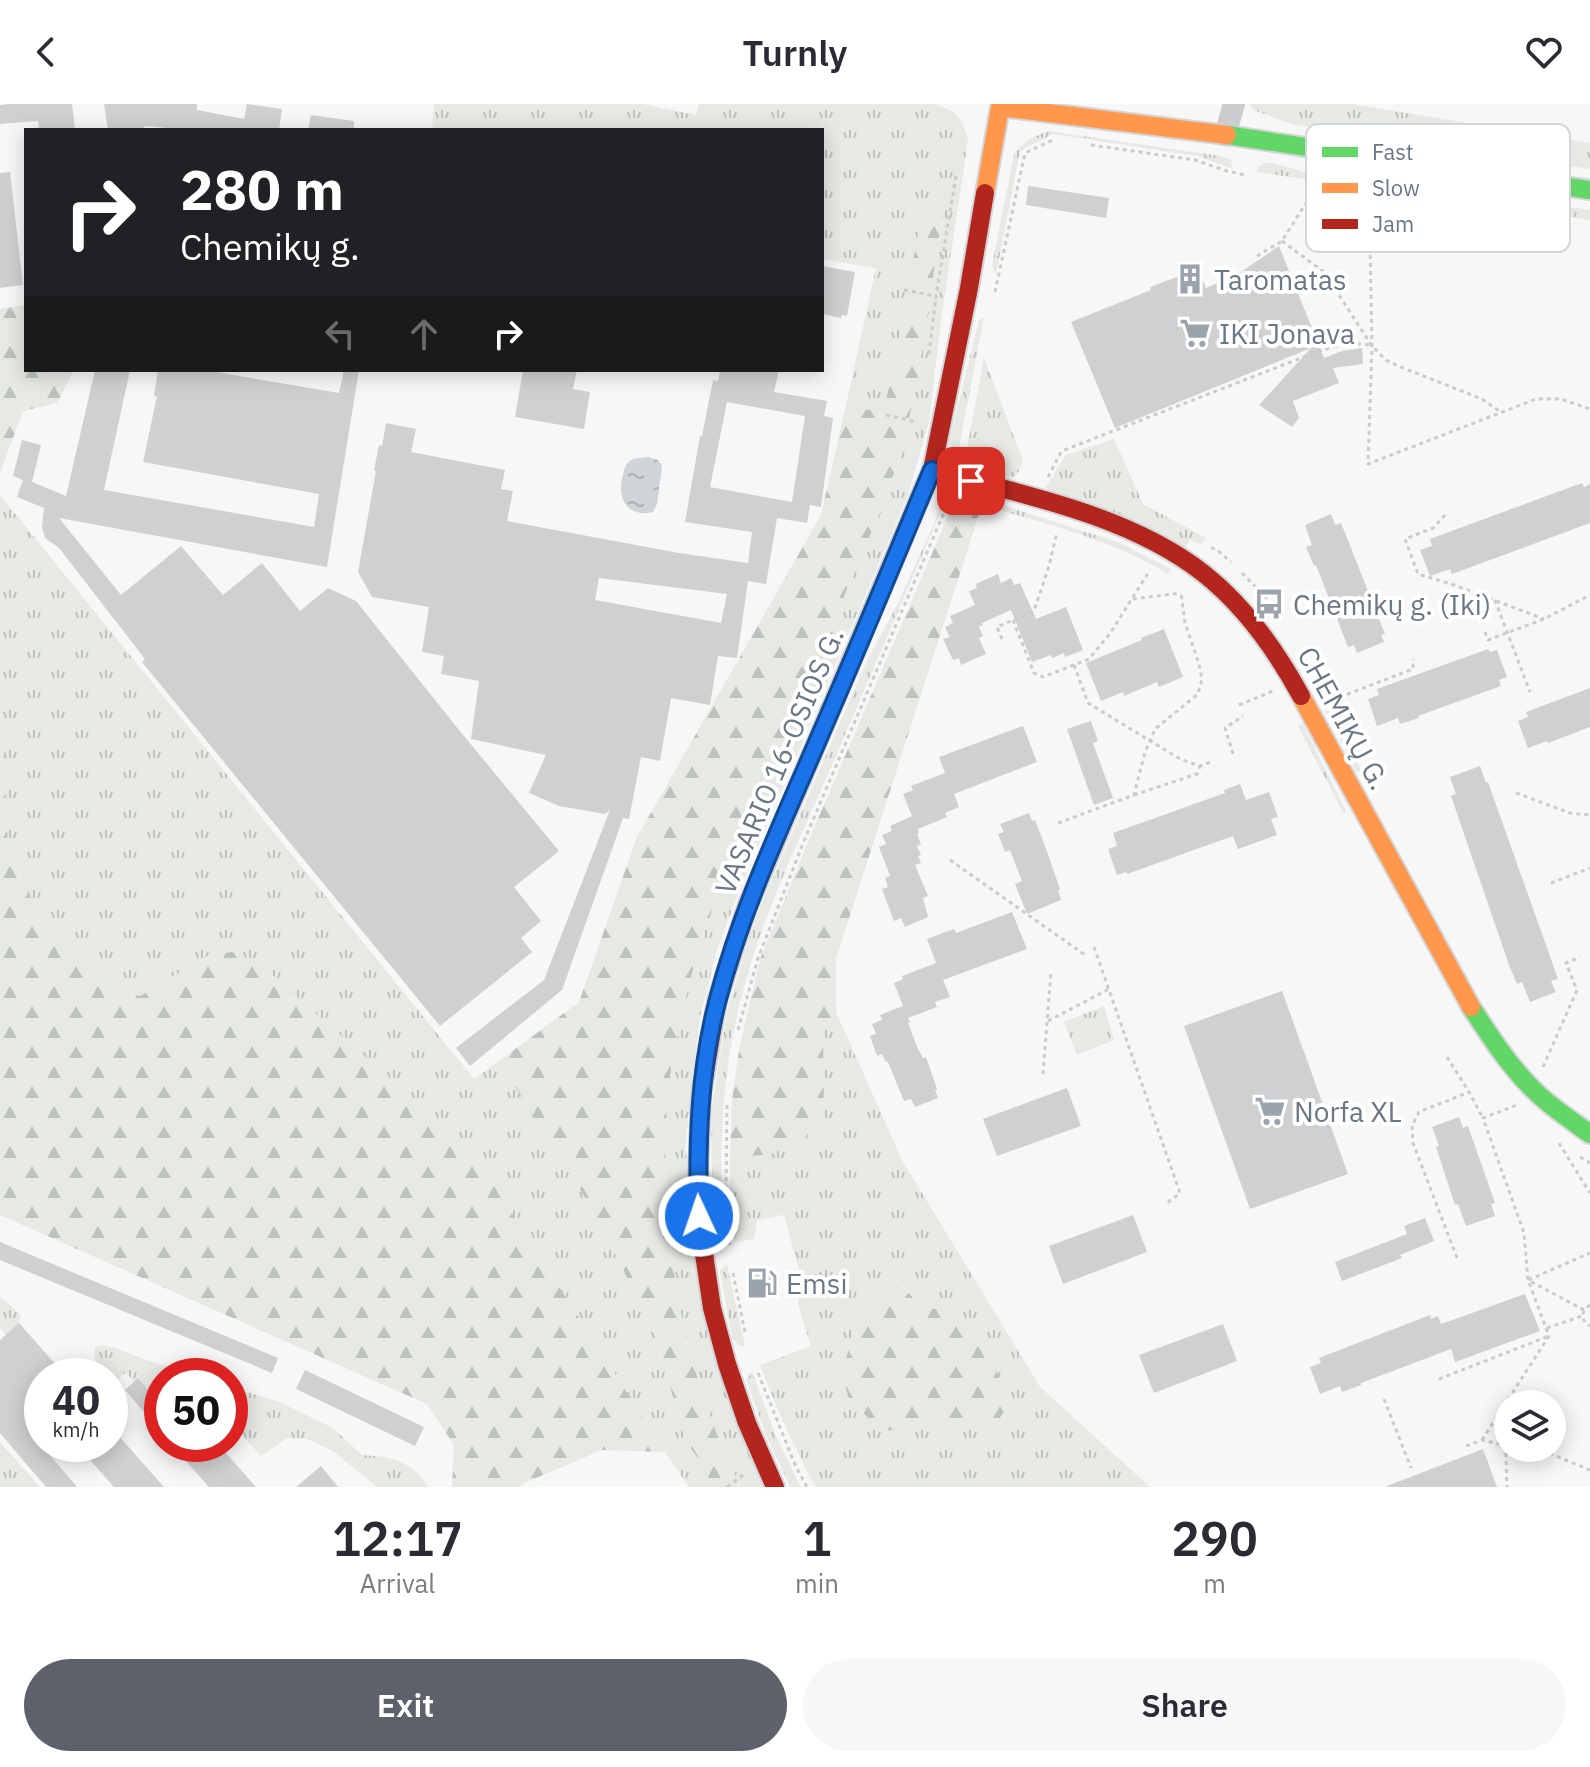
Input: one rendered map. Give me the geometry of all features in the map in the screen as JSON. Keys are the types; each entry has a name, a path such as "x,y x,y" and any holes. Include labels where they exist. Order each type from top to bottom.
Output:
{"main road":[{"path":"995,105 1306,147"},
{"name":"VASARIO 16-OSIOS G.","path":"775,1487 747,1423 712,1308 699,1216 698,1175 701,1095 707,1057 717,1001 747,907 932,470 969,288 995,105"},
{"path":"1570,187 1590,190"},
{"name":"CHEMIKŲ G.","path":"932,470 1126,530 1183,560 1228,595 1260,630 1285,667 1460,989 1488,1033 1528,1083 1590,1134"}],"street":[{"path":"1225,135 1234,104"}],"path":[{"path":"929,354 956,176"},
{"path":"1257,256 1282,241 1306,203"},
{"path":"1282,241 1324,272 1372,346 1386,360 1482,399 1502,413"},
{"path":"1370,252 1372,346 1368,464 1536,399 1561,399 1590,409"},
{"path":"904,290 936,296"},
{"path":"1045,482 1061,452 1067,449 1319,351 1360,343 1372,346"},
{"path":"886,415 919,422"},
{"path":"737,1035 758,958 804,841 945,510 956,503 965,503"},
{"path":"1445,515 1433,528 1405,539 1418,574 1544,619"},
{"path":"1002,639 997,627 1034,611 1057,532"},
{"path":"1013,620 1034,673 1043,677 1089,659 1109,635 1152,567 1143,564"},
{"path":"1133,599 1182,592 1185,623 1202,679 1198,694 1155,729 1134,795"},
{"path":"1485,632 1488,640 1508,633 1544,619 1590,595"},
{"path":"1495,600 1530,692"},
{"path":"1328,701 1413,669 1413,659"},
{"path":"1074,665 1088,703 1180,759 1200,766 1211,762"},
{"path":"1075,689 1082,687"},
{"path":"1239,705 1276,689"},
{"path":"1233,754 1225,728 1243,716"},
{"path":"1058,823 1197,774 1200,766"},
{"path":"1516,793 1570,813 1590,815"},
{"path":"950,860 1085,955"},
{"path":"1551,883 1590,868"},
{"path":"1094,947 1180,1193 1166,1204"},
{"path":"1542,1068 1577,990 1566,963 1580,957"},
{"path":"1043,1074 1051,972"},
{"path":"1047,1022 1109,989"},
{"path":"1447,1057 1483,1118 1524,1233 1528,1280 1549,1336 1514,1390"},
{"path":"1457,1258 1413,1143 1412,1126 1419,1112 1469,1092"},
{"path":"726,1202 727,1098"},
{"path":"1483,1118 1518,1105 1511,1099"},
{"path":"1566,1146 1557,1140 1590,1193"},
{"path":"1575,1153 1590,1163"},
{"path":"728,1229 730,1253"},
{"path":"1528,1280 1590,1253"},
{"path":"732,1266 747,1341"},
{"path":"1528,1280 1584,1310"},
{"path":"1590,1305 1582,1316 1590,1326"},
{"path":"1547,1328 1582,1316"},
{"path":"1439,1379 1549,1336"},
{"path":"755,1367 807,1487"},
{"path":"1384,1399 1411,1468"},
{"path":"1482,1440 1494,1421"},
{"path":"1466,1446 1482,1440 1494,1443"},
{"path":"1566,1460 1590,1470"},
{"path":"1507,1462 1507,1487"},
{"path":"727,1487 735,1481"}],"green space":[{"path":"434,104 643,104 696,115 699,104 935,104 958,116 968,141 929,422 908,495 739,891 717,950 700,1017 685,1149 762,1487 741,1487 721,1443 703,1397 679,1302 671,1253 665,1155 670,1078 687,993 713,907 880,512 899,459 916,390 943,211 921,284 920,301 907,307 883,413 846,405 876,268 824,259 824,128 432,128"},
{"path":"1249,104 1352,104 1474,124 1306,126 1254,110"},
{"path":"1048,131 1221,156 1231,160 1233,169 1197,156 1053,134 1020,151 996,274 992,266 1014,155 1029,140"},
{"path":"1570,140 1590,143 1590,169 1570,166"},
{"path":"1264,163 1274,163 1306,173 1306,179 1256,172"},
{"path":"936,205 943,210 916,390 899,459 880,512 713,907 687,993 672,1064 665,1155 671,1253 679,1302 703,1397 741,1487 707,1487 709,1474 685,1440 656,1336 596,1215 499,1061 579,1002 637,837 821,515 846,405 883,413 907,307 920,300 921,284 910,278 920,223"},
{"path":"1570,207 1590,210 1590,220 1570,217"},
{"path":"24,305 24,372 72,372 58,403 23,411 0,473 0,309"},
{"path":"984,317 957,458 949,442 979,320"},
{"path":"984,358 1023,461 1013,477 981,474 985,462 973,458 967,449"},
{"path":"1114,439 1143,504 1206,538 1201,544 1190,540 1185,548 1045,488 1066,455"},
{"path":"0,495 474,1079 499,1061 596,1214 656,1336 685,1440 709,1474 707,1487 689,1487 472,1151 210,955 139,996 107,989 26,893 8,846 0,714"},
{"path":"974,496 1118,542 1171,569 1168,574 1122,550 972,502"},
{"path":"964,506 980,511 836,959 836,1012 823,1031 824,1115 801,1142 771,1154 730,1158 732,1100 739,1050 760,959 949,514 955,508"},
{"path":"943,507 780,883 752,960 734,1030 724,1100 721,1171 724,1242 713,1228 711,1112 727,1011 755,919 866,663"},
{"path":"1330,709 1363,773 1356,771 1325,712"},
{"path":"0,714 8,846 26,893 107,989 140,996 210,955 232,952 259,963 472,1151 665,1452 602,1450 519,1487 452,1487 454,1445 427,1404 0,1215"},
{"path":"1303,724 1346,811 1344,814 1298,726"},
{"path":"1104,1006 1114,1040 1077,1055 1064,1022"},
{"path":"836,1012 902,1160 1040,1387 1150,1487 816,1487 760,1365 811,1346 798,1304 801,1277 784,1215 757,1220 754,1239 735,1242 730,1158 771,1154 824,1115 823,1031","holes":["886,1281 899,1282 922,1307 883,1431 848,1397 842,1372 857,1321"]},
{"path":"727,1264 745,1346 732,1339 720,1270"},
{"path":"886,1280 898,1282 922,1307 956,1312 988,1343 1008,1406 999,1419 883,1431 848,1397 842,1372 857,1321"},
{"path":"0,1296 21,1315 19,1323 6,1335 0,1328"},
{"path":"95,1347 115,1348 144,1359 144,1385 139,1379 134,1382 128,1374 128,1358 95,1358"},
{"path":"752,1372 776,1436 801,1487 790,1487 765,1433 746,1379"},
{"path":"248,1392 277,1401 333,1428 362,1455 400,1462 415,1471 429,1487 377,1487 333,1451 307,1439 287,1438 261,1456 248,1442"},
{"path":"0,1442 40,1487 0,1487"}],"water":[{"path":"648,457 658,460 662,466 657,504 653,512 645,513 627,506 621,486 625,467 630,461"}],"building":[{"path":"72,104 75,128 39,128 38,121 0,124 0,105"},
{"path":"104,104 197,104 197,110 244,119 247,104 282,109 279,128 108,128"},
{"path":"311,115 354,121 354,128 308,128"},
{"path":"10,172 23,285 0,288 0,173"},
{"path":"1028,186 1109,198 1106,218 1026,205"},
{"name":"IKI Jonava","path":"1279,246 1324,358 1362,348 1363,364 1333,368 1339,383 1293,401 1299,418 1292,427 1259,405 1311,348 1115,428 1071,322 1198,269 1206,288 1238,274"},
{"path":"824,266 855,272 847,316 842,315 841,318 824,314"},
{"path":"95,372 130,372 104,490 314,527 319,494 143,462 157,396 154,396 158,372 217,372 339,393 344,372 359,372 327,567 59,518 121,595 181,546 223,595 262,563 300,611 328,588 356,601 559,851 514,887 541,921 521,938 532,952 440,1026 142,662 145,659 59,548 45,538 42,527 44,508 17,497 23,480 13,476 22,440 41,445 32,482 66,496"},
{"path":"523,372 577,372 573,389 590,392 584,429 515,417"},
{"path":"720,372 779,372 774,392 827,401 824,416 833,418 821,507 810,505 807,523 777,518 766,584 748,581 737,658 718,656 710,705 671,698 660,761 641,757 629,819 623,818 562,990 470,1066 456,1048 544,980 610,810 605,814 559,806 529,793 546,755 471,739 479,681 441,674 444,656 422,652 429,607 372,597 358,572 374,470 386,423 416,429 411,452 505,470 501,489 513,491 507,521 748,563 752,532 685,522 713,380 718,381","holes":["727,402 805,416 792,502 710,487","599,578 727,594 721,623 595,600"]},
{"path":"1582,483 1584,487 1590,484 1590,523 1452,574 1450,569 1430,576 1420,550 1432,546 1430,539"},
{"path":"1331,514 1335,525 1341,523 1385,634 1381,635 1384,642 1357,653 1354,645 1348,647 1306,547 1312,545 1305,525"},
{"path":"998,574 1001,583 1011,578 1014,585 1020,583 1036,619 1066,607 1083,650 1065,657 1064,653 1032,662 1011,610 979,627 983,636 979,638 986,654 961,665 959,658 953,660 943,639 950,637 945,627 953,623 950,616 975,605 969,591 977,588 976,584"},
{"path":"1164,629 1183,677 1159,687 1157,682 1124,696 1123,692 1101,701 1086,663"},
{"path":"1488,649 1490,652 1497,650 1507,677 1499,680 1501,686 1419,718 1400,724 1398,718 1377,726 1368,699 1379,695 1377,689"},
{"path":"1590,688 1590,727 1528,748 1518,721 1528,717 1526,712"},
{"path":"1091,721 1098,741 1093,743 1113,798 1094,805 1067,729"},
{"path":"1023,726 1037,762 954,794 959,807 945,813 947,817 918,829 921,844 917,846 921,863 915,865 928,896 923,898 928,917 905,927 901,918 894,921 882,889 888,887 885,878 890,876 879,847 886,844 882,835 892,831 890,826 912,816 903,794 913,790 911,786 945,773 939,757"},
{"path":"1480,766 1558,979 1551,981 1556,992 1530,1002 1522,982 1517,984 1509,965 1451,796 1456,794 1450,777"},
{"path":"1240,784 1246,800 1269,792 1278,817 1271,819 1277,835 1238,849 1233,836 1117,875 1108,849 1117,846 1113,833 1225,793 1224,790"},
{"path":"1029,813 1045,846 1061,900 1027,914 1015,884 1022,881 1010,850 1005,852 998,834 1004,832 1000,824"},
{"path":"1012,912 1027,949 943,980 950,997 935,1002 937,1007 908,1018 918,1049 923,1058 926,1057 938,1098 915,1107 911,1099 904,1101 888,1062 882,1054 877,1056 870,1036 876,1034 872,1024 882,1020 880,1015 903,1006 894,983 903,979 902,976 936,963 927,939 954,929 956,933"},
{"name":"Norfa XL","path":"1282,991 1348,1174 1250,1209 1184,1026"},
{"path":"1067,1088 1081,1126 997,1156 983,1119"},
{"path":"1459,1117 1463,1128 1468,1126 1495,1203 1491,1204 1495,1216 1466,1226 1458,1204 1455,1205 1432,1127"},
{"path":"1133,1215 1147,1252 1063,1284 1049,1246"},
{"path":"1425,1218 1434,1241 1400,1255 1402,1258 1342,1281 1335,1262 1407,1234 1404,1226"},
{"path":"0,1242 278,1358 272,1373 248,1363 248,1358 236,1358 0,1260"},
{"name":"Emsi","path":"771,1268 778,1291 752,1298 746,1276"},
{"path":"1525,1294 1540,1331 1455,1362 1451,1349 1342,1392 1340,1386 1320,1394 1310,1367 1321,1363 1319,1358 1430,1315 1431,1319 1438,1316 1441,1324"},
{"path":"19,1323 50,1358 24,1358 24,1461 0,1433 0,1340"},
{"path":"1223,1324 1237,1361 1154,1393 1139,1355"},
{"path":"305,1370 424,1427 415,1446 296,1389"},
{"path":"138,1378 144,1385 144,1412 128,1393 128,1387"},
{"path":"128,1446 164,1487 114,1487 92,1462 128,1462"},
{"path":"1483,1449 1497,1487 1387,1487 1387,1486"},
{"path":"25,1462 56,1462 77,1487 46,1487"},
{"path":"187,1462 234,1462 256,1487 209,1487"},
{"path":"321,1466 338,1487 296,1487"}],"traffic: fast":[{"path":"1227,135 1306,147"},
{"path":"1570,187 1590,190"},
{"path":"1471,1007 1504,1056 1527,1083 1549,1104 1590,1134"}],"traffic: slow":[{"path":"985,193 1000,107 1227,135"},
{"path":"758,882 924,488"},
{"path":"1301,696 1471,1007"}],"traffic: jam":[{"path":"924,488 932,470 985,193"},
{"path":"932,470 1108,521 1174,553 1203,573 1246,614 1301,696"},
{"path":"758,882 717,1001 701,1095 698,1175 712,1308 747,1423 775,1487"}],"place":[{"name":"Taromatas","path":"1190,279"},
{"name":"IKI Jonava","path":"1195,333"},
{"name":"Chemikų g. (Iki)","path":"1269,604"},
{"name":"Norfa XL","path":"1270,1111"},
{"name":"Emsi","path":"762,1283"}],"route":[{"path":"699,1216 701,1095 717,1001 747,907 932,470 971,481"}]}
